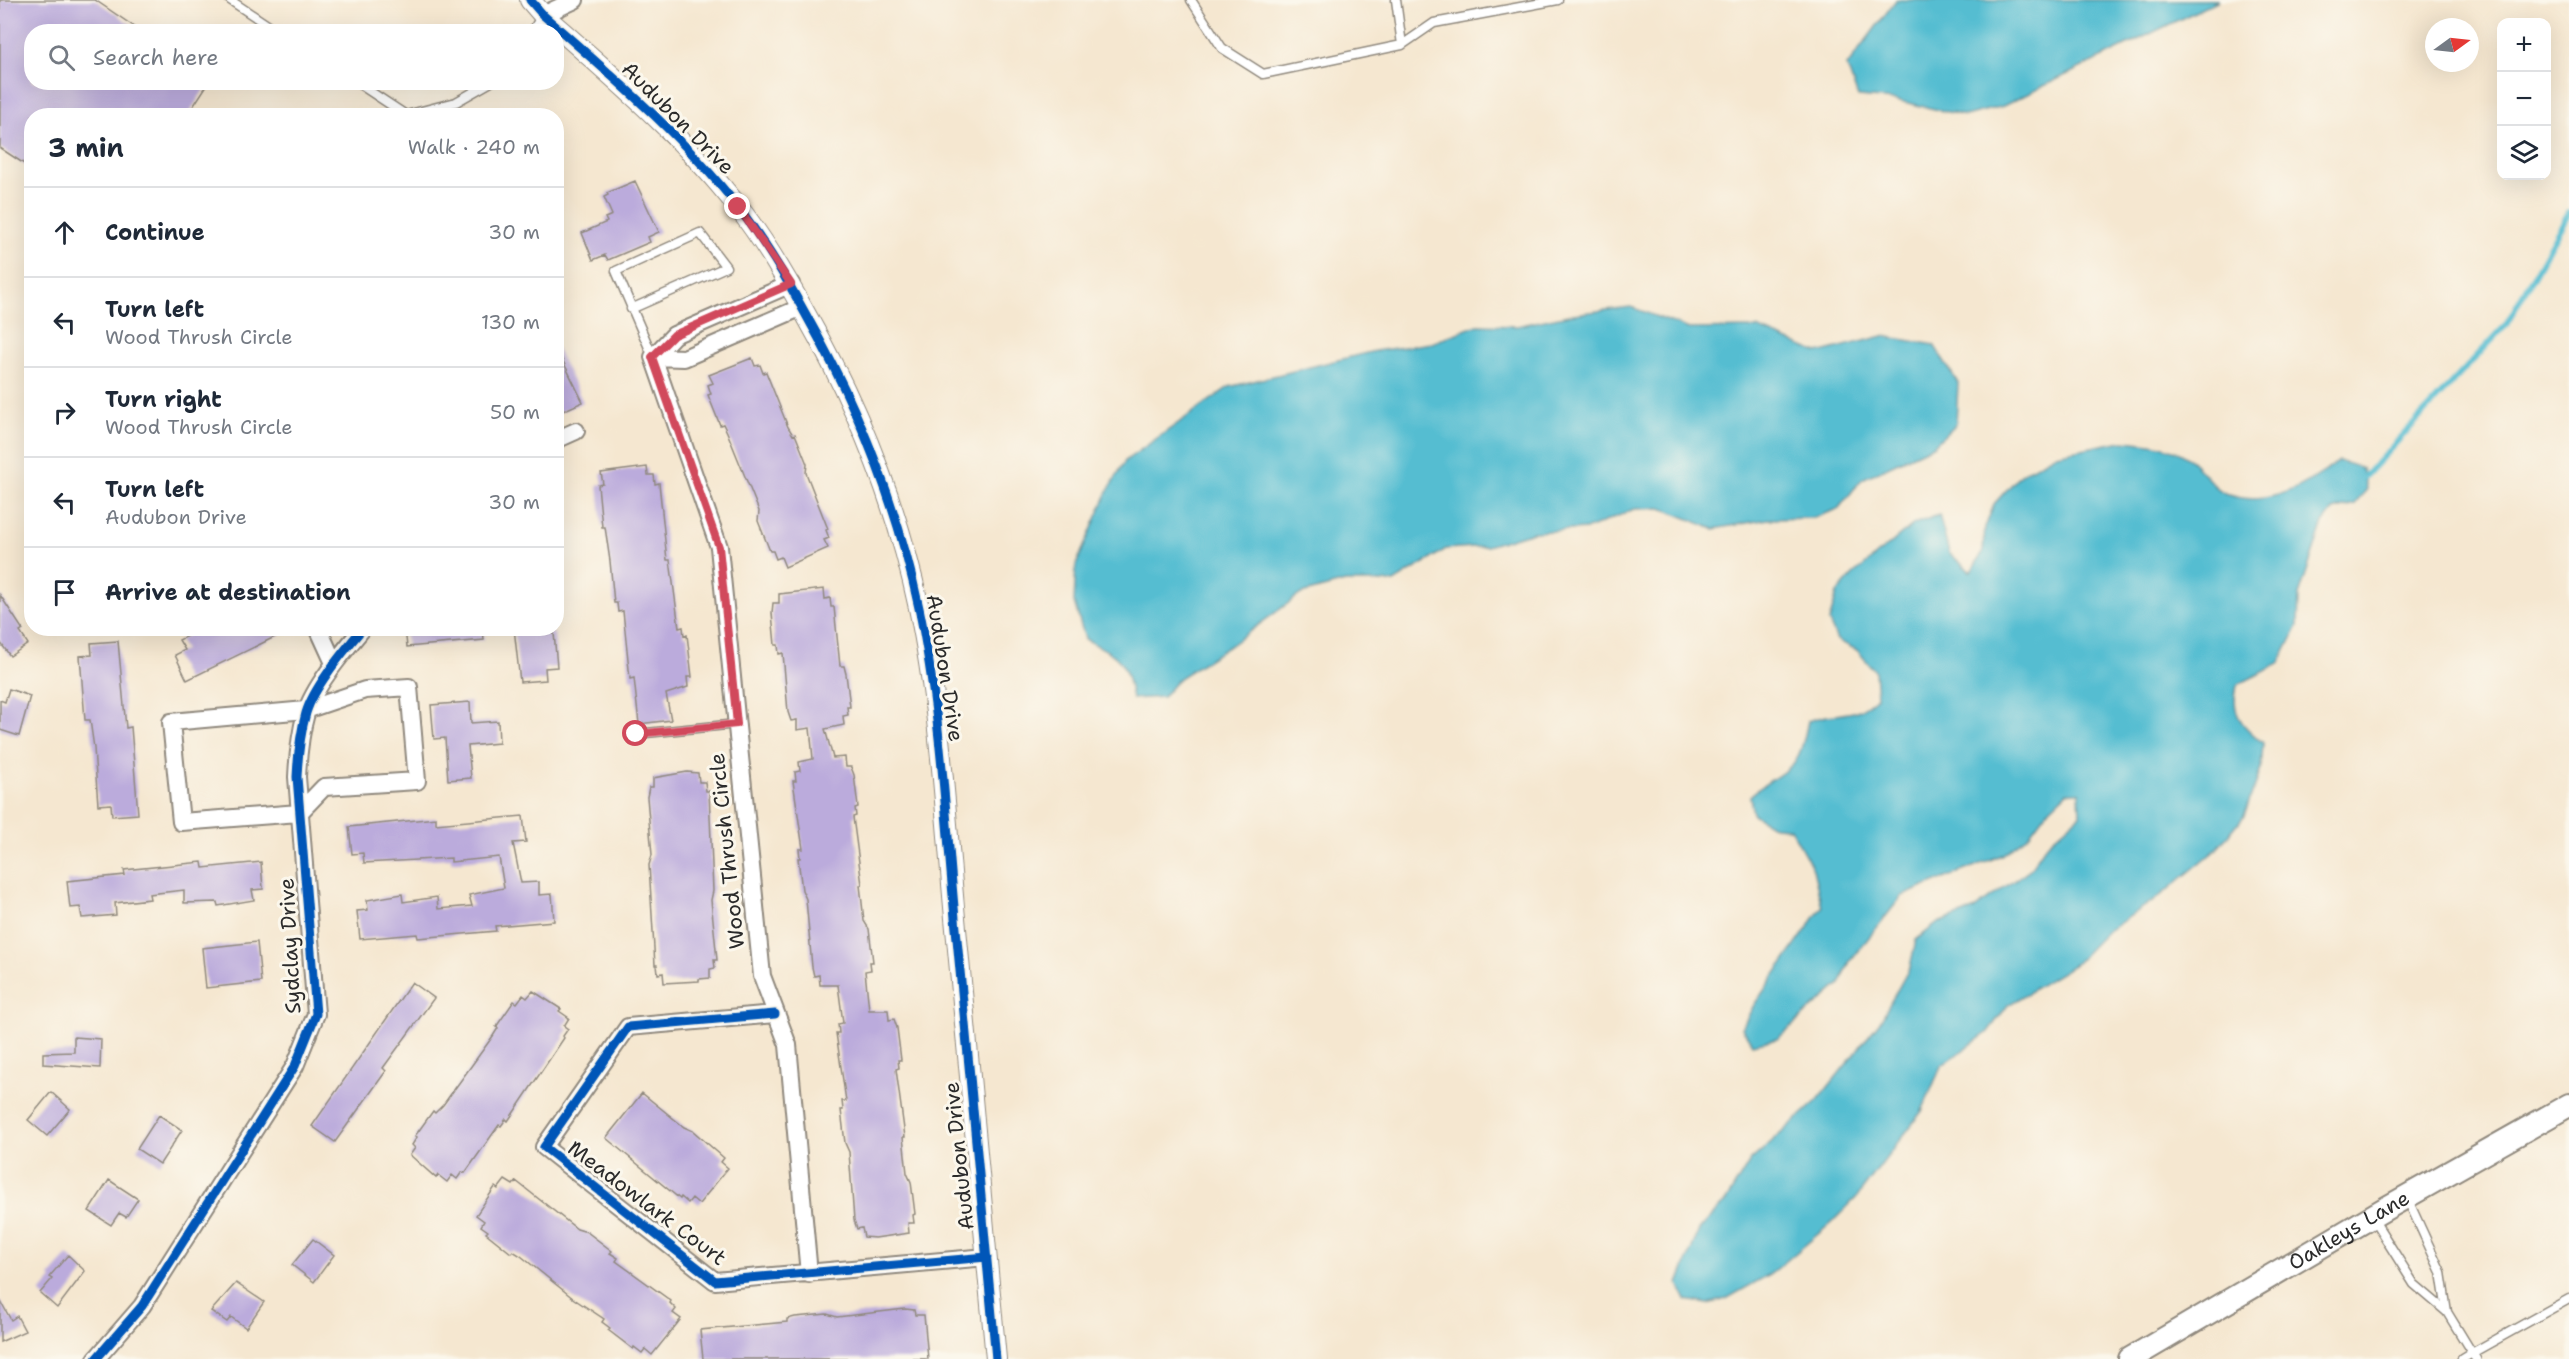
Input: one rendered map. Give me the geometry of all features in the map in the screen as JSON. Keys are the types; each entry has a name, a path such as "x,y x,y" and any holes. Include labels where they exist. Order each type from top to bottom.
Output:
{"main road":[{"name":"Oakleys Lane","path":"2130,1359 2406,1197 2569,1106"}],"street":[{"path":"535,16 558,0"},
{"path":"535,16 575,0"},
{"name":"Audubon Drive","path":"564,39 641,101 698,160 738,207 791,284 850,397 870,446 902,541 919,608 939,746 996,1359"},
{"path":"652,357 674,335 791,284"},
{"path":"652,357 684,358 802,307"},
{"name":"Wood Thrush Circle","path":"652,357 719,547 762,976 788,1046 809,1275"},
{"path":"564,436 576,431"},
{"path":"322,636 334,663"},
{"name":"Sydclay Drive","path":"96,1359 142,1306 295,1066 316,1014 299,813 297,777 299,742 306,710 334,663 356,636"},
{"path":"409,687 417,781 324,787 299,813 181,822 171,722 306,710 366,690 409,687"},
{"name":"Meadowlark Court","path":"775,1014 628,1027 544,1147 715,1281 809,1275 987,1257"}],"lane":[{"path":"230,0 266,24"},
{"path":"1191,0 1222,48 1263,74 1402,45 1434,23 1558,0"},
{"path":"1395,0 1402,45"},
{"path":"368,90 395,108"},
{"path":"433,108 456,102 477,90"},
{"path":"631,309 726,267 700,233 616,271 631,309 652,357"},
{"path":"636,734 737,724"},
{"path":"2406,1197 2441,1272 2447,1312"},
{"path":"2372,1217 2414,1284 2447,1312 2474,1356"},
{"path":"2462,1359 2474,1356 2569,1299"}],"water":[{"path":"1896,0 2219,0 2003,106 1965,116 1895,100 1858,97 1847,66"},
{"path":"1631,307 1689,329 1757,328 1818,353 1883,336 1934,345 1958,383 1956,424 1934,445 1862,479 1838,509 1814,518 1768,519 1714,529 1661,508 1634,509 1588,529 1533,532 1487,546 1446,549 1394,582 1345,582 1301,594 1228,647 1179,678 1163,697 1132,699 1124,667 1114,656 1085,639 1074,602 1076,565 1108,491 1125,461 1229,387 1375,351 1432,343 1477,325 1517,326 1573,314"},
{"path":"2123,441 2157,445 2174,450 2194,463 2223,492 2244,498 2259,499 2287,492 2301,486 2339,461 2362,468 2367,489 2355,504 2333,510 2323,523 2299,595 2298,626 2279,664 2237,685 2235,704 2239,719 2263,743 2261,769 2244,816 2217,849 2160,896 2105,933 2075,964 2008,1005 1987,1033 1941,1066 1922,1111 1856,1198 1830,1224 1772,1273 1726,1299 1708,1304 1686,1300 1678,1284 1699,1230 1726,1201 1750,1161 1817,1101 1879,1023 1910,967 1916,940 1938,923 1973,910 2030,869 2046,845 2080,815 2079,792 2067,792 2046,812 2029,835 2002,855 1902,896 1850,961 1840,984 1777,1039 1752,1044 1742,1028 1754,1005 1822,907 1813,869 1790,828 1774,827 1753,814 1750,796 1792,765 1803,744 1808,721 1860,710 1877,697 1875,671 1857,650 1837,640 1829,622 1837,593 1853,575 1914,524 1939,515 1949,553 1971,572 1983,552 1985,528 1994,504 2021,474 2056,454"}],"building":[{"path":"0,0 95,0 130,24 24,24 24,90 204,90 192,108 24,108 24,164 0,148"},
{"path":"635,181 659,232 648,237 650,242 608,260 605,255 593,260 582,233 607,222 605,218 612,215 604,197 608,195 607,193"},
{"path":"752,358 755,366 760,365 763,373 766,372 788,427 793,435 795,434 807,464 806,473 828,529 826,530 829,538 824,540 828,548 785,567 781,557 776,559 773,551 770,551 758,521 759,511 727,432 723,424 720,425 708,395 711,394 708,385 713,383 709,375"},
{"path":"564,363 583,402 564,410"},
{"path":"647,467 648,475 654,475 655,484 659,483 667,560 670,560 679,628 683,627 684,636 687,635 692,677 687,677 688,687 666,694 671,720 639,724 634,678 630,679 623,611 618,612 617,603 614,603 598,485 603,484 601,473"},
{"path":"824,589 825,599 830,598 831,607 834,607 840,666 844,666 846,674 850,707 847,707 848,715 843,716 844,725 825,729 833,758 845,757 846,767 851,767 854,775 858,807 855,808 856,816 853,817 864,921 869,929 873,962 870,962 871,970 865,971 869,1010 888,1010 889,1020 894,1019 897,1028 901,1060 898,1060 899,1068 896,1069 907,1173 911,1182 915,1214 913,1215 914,1223 908,1223 909,1233 875,1238 864,1237 862,1228 857,1229 854,1220 849,1152 845,1143 841,1110 843,1110 842,1101 846,1101 836,1033 839,1033 838,1024 843,1023 838,985 820,985 819,975 814,976 806,899 802,890 798,858 800,858 799,849 803,849 793,781 796,781 795,772 800,771 799,762 813,759 810,728 797,730 797,720 791,721 788,712 783,653 779,654 778,645 775,645 772,613 773,603 779,603 779,594"},
{"path":"0,595 23,630 20,632 28,644 10,656 0,642"},
{"path":"187,636 277,636 187,680 175,655 185,650 179,640"},
{"path":"406,636 484,636 484,640 407,647"},
{"path":"515,636 554,636 557,667 545,668 546,680 520,682"},
{"path":"118,641 126,728 131,727 138,814 112,816 111,804 98,805 94,748 90,720 85,720 80,656 92,655 91,643"},
{"path":"9,689 30,696 19,736 0,730 0,700 5,702"},
{"path":"470,702 471,723 498,721 499,743 468,746 471,778 448,780 445,738 434,739 431,705"},
{"path":"687,772 698,773 699,782 705,782 706,791 709,791 713,891 711,900 717,960 714,960 715,968 710,969 710,978 664,983 663,973 658,974 657,965 655,965 649,865 652,855 647,797 649,787 653,787 653,778"},
{"path":"523,816 526,842 513,843 521,883 539,882 539,895 552,894 554,921 495,926 496,931 418,938 417,934 360,939 357,911 368,910 367,900 402,894 403,902 437,897 438,909 472,906 469,895 504,888 499,857 451,862 451,858 364,863 363,853 352,854 349,827 436,818 436,824"},
{"path":"202,862 203,868 261,862 263,889 252,890 254,900 218,906 217,902 184,903 184,890 149,894 150,899 115,903 116,915 82,918 80,907 70,908 67,881 125,875 124,870"},
{"path":"257,942 261,982 206,988 202,948"},
{"path":"412,982 434,998 383,1068 386,1071 335,1142 312,1126"},
{"path":"533,991 561,1009 559,1011 569,1018 564,1026 568,1029 564,1038 508,1121 506,1119 501,1126 499,1125 465,1173 462,1172 457,1179 452,1175 447,1182 438,1175 436,1178 410,1155 415,1148 412,1145 417,1137 415,1136 433,1111 435,1113 443,1105 493,1036 498,1028 496,1027 514,1001 517,1003 523,995 527,998"},
{"path":"74,1037 101,1039 100,1068 43,1064 43,1053 74,1052"},
{"path":"51,1092 70,1109 47,1136 28,1120"},
{"path":"642,1093 684,1127 693,1131 724,1158 721,1162 728,1168 699,1204 692,1198 688,1203 681,1197 680,1199 606,1138"},
{"path":"159,1115 182,1130 160,1164 137,1149"},
{"path":"109,1180 138,1199 126,1217 119,1213 111,1225 89,1211"},
{"path":"505,1180 513,1185 516,1181 577,1229 587,1232 612,1251 610,1253 618,1258 616,1261 671,1301 670,1303 676,1309 673,1313 681,1319 652,1355 645,1349 642,1353 634,1347 633,1349 608,1330 610,1328 602,1322 604,1319 574,1299 521,1256 513,1251 511,1253 486,1233 488,1231 481,1226 484,1221 476,1215 495,1187 498,1189"},
{"path":"313,1239 334,1255 314,1282 292,1265"},
{"path":"68,1255 85,1271 57,1308 40,1293 52,1279 49,1277"},
{"path":"236,1283 264,1302 246,1328 231,1317 227,1322 211,1311"},
{"path":"0,1300 11,1320 17,1316 25,1331 0,1342"},
{"path":"905,1309 914,1310 915,1315 924,1315 928,1359 703,1359 700,1330 787,1322 787,1319 795,1317 827,1314 837,1317"}],"waterway":[{"path":"2364,477 2506,325 2569,212"}],"cycle path":[{"path":"530,0 553,24"},
{"path":"564,34 669,130 716,180 748,220 782,272 842,383 887,493 910,569 933,690 996,1359"},
{"path":"96,1359 142,1306 295,1066 316,1014 297,777 300,745 310,702 331,669 357,636"},
{"path":"775,1014 628,1027 544,1147 715,1281 987,1257"}],"route":[{"path":"636,734 737,724 719,547 652,357 674,335 791,284 738,207"}]}
